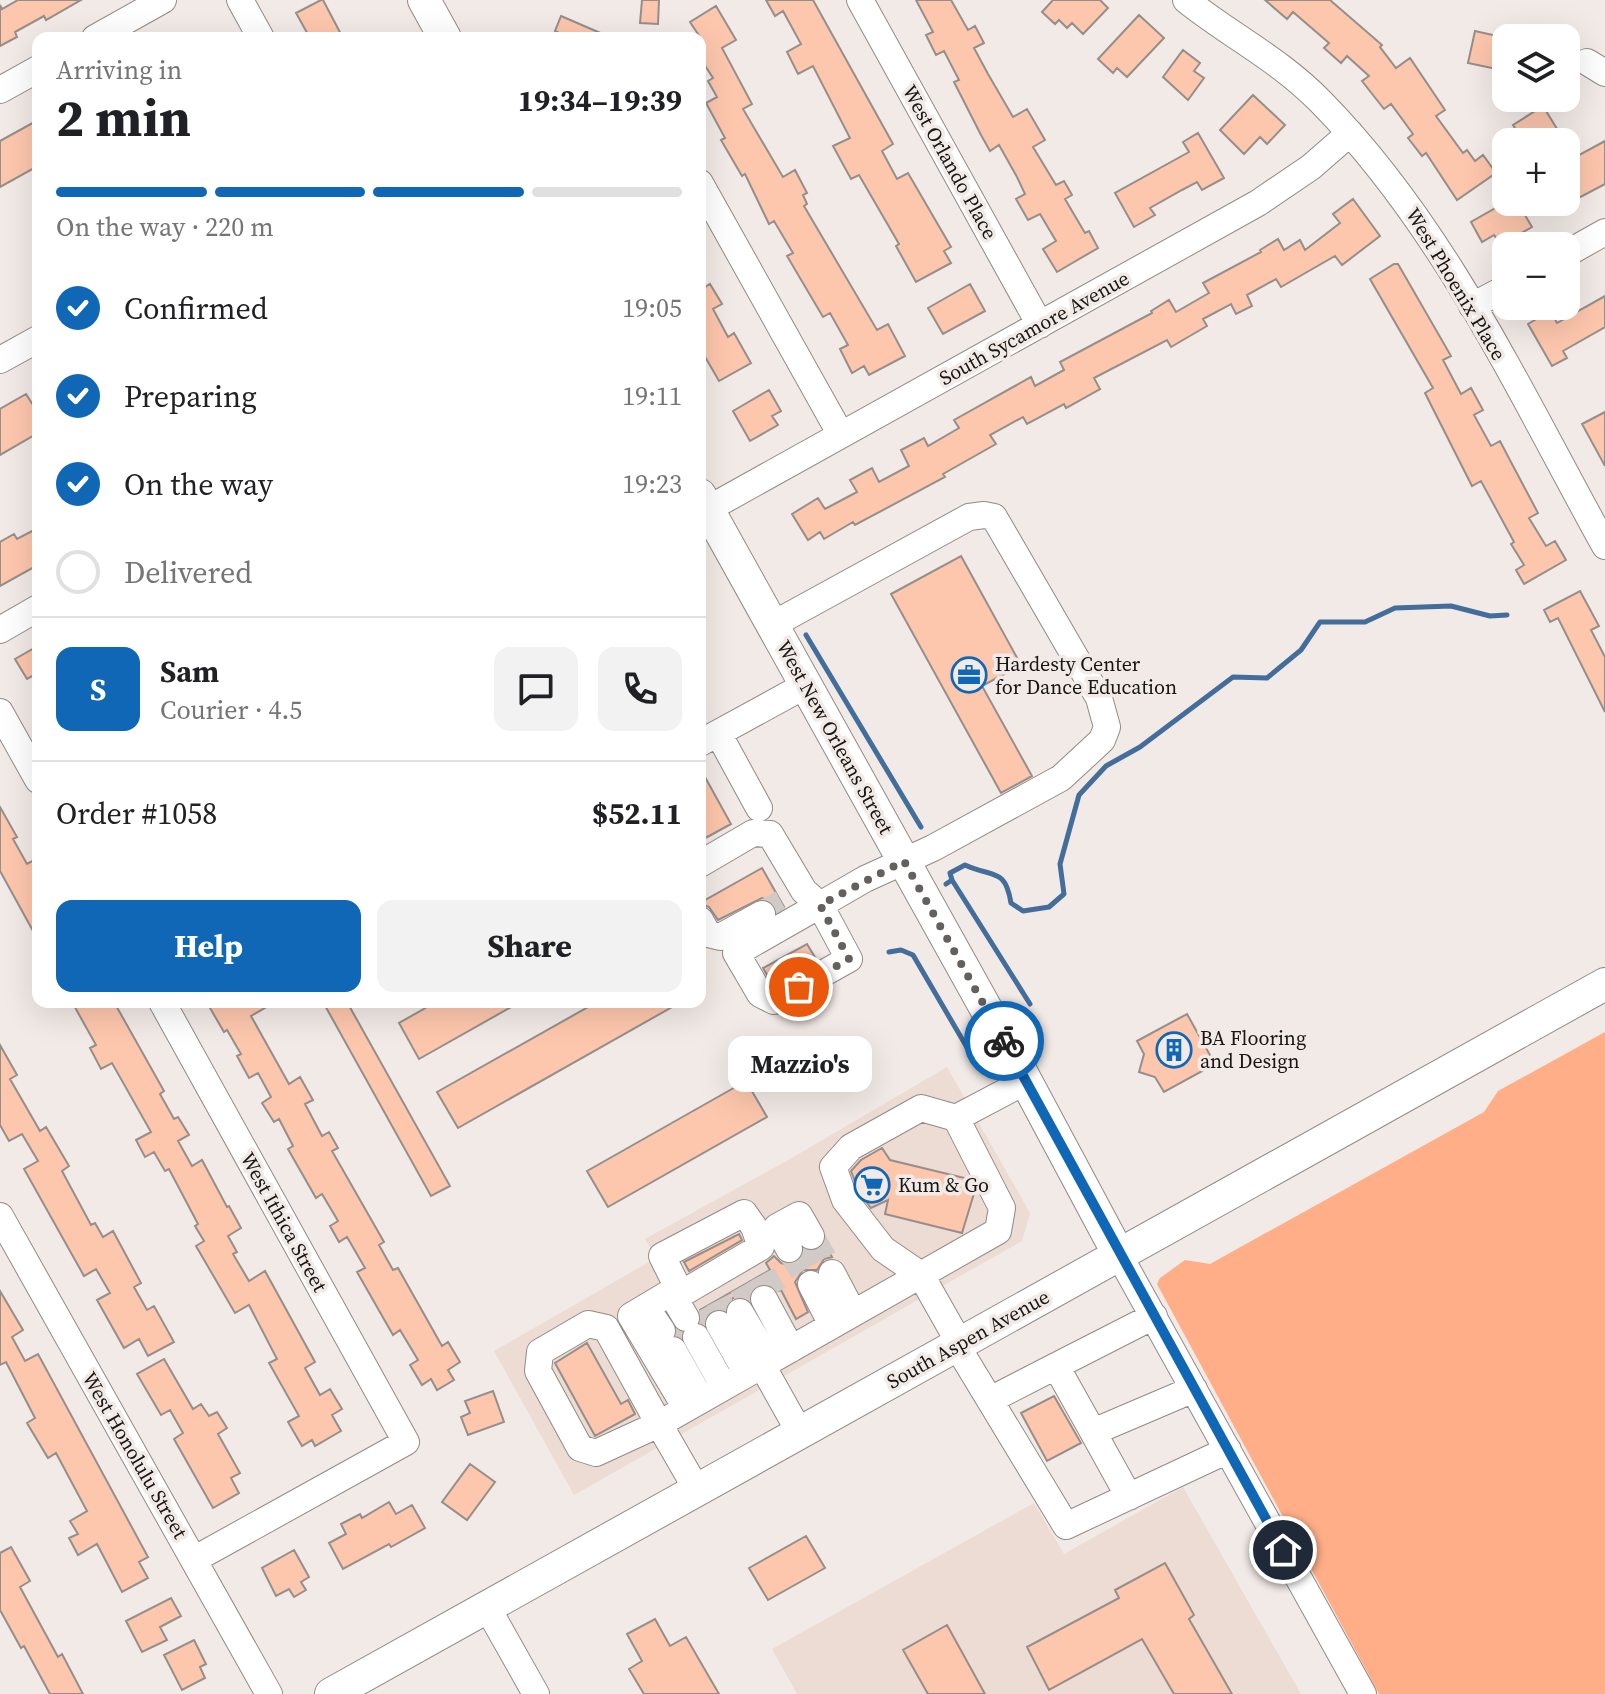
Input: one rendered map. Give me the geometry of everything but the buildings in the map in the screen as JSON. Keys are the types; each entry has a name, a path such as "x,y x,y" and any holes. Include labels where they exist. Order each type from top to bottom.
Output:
{"main road":[{"path":"424,0 442,32"},
{"name":"West New Orleans Street","path":"706,506 1026,1081 1119,1255"},
{"name":"South Aspen Avenue","path":"331,1694 1605,984"}],"street":[{"path":"106,32 163,0"},
{"path":"240,0 258,32"},
{"name":"West Orlando Place","path":"860,0 1040,325"},
{"name":"West Phoenix Place","path":"1200,4 1295,77 1350,133 1424,226 1596,510 1605,546"},
{"path":"0,90 32,72"},
{"name":"South Sycamore Avenue","path":"706,501 841,435 1258,203 1311,167 1350,133"},
{"path":"706,194 841,435"},
{"path":"1580,246 1605,232"},
{"path":"1472,306 1492,295"},
{"path":"0,360 32,342"},
{"path":"706,930 720,937 792,903 933,848 1061,778 1102,740 1107,727 1099,698 994,517 969,517 772,625"},
{"path":"0,630 32,611"},
{"path":"759,808 709,738 806,685"},
{"path":"0,712 32,769"},
{"path":"706,860 753,833 770,834 792,903 849,959 774,1001 760,994 736,953 792,903"},
{"name":"West Ithica Street","path":"165,1008 406,1442 195,1559"},
{"path":"1026,1081 956,1118 921,1108 851,1147 833,1167 845,1200 883,1249 921,1275 958,1345 1066,1526 1228,1450"},
{"path":"697,1490 659,1424 606,1328 588,1324 540,1352 538,1371 580,1448 596,1453 659,1424 998,1231 1002,1208 956,1118"},
{"path":"754,1227 775,1212 798,1237"},
{"path":"747,1373 631,1316 712,1301 761,1247 754,1227 744,1213 662,1256 712,1301 747,1373 800,1433"},
{"name":"West Honolulu Street","path":"0,1216 269,1694"},
{"name":"West New Orleans Street","path":"1119,1255 1363,1694"},
{"path":"822,1278 843,1319"},
{"path":"712,1301 747,1373"},
{"path":"712,1301 747,1373"},
{"path":"712,1301 747,1373"},
{"path":"990,1400 1154,1316"},
{"path":"1056,1366 1129,1497"},
{"path":"1093,1432 1194,1389"},
{"path":"487,1607 536,1694"}],"shaded area":[{"path":"1605,1032 1605,1694 1379,1694 1157,1284 1160,1278 1185,1260 1210,1264 1484,1112 1498,1091"},
{"path":"947,1067 1030,1213 1022,1241 574,1495 494,1351 656,1258 645,1239"},
{"path":"1183,1487 1301,1694 797,1694 772,1649 1034,1503 1064,1554"}],"waterway":[{"path":"946,884 952,880 950,873 965,865 996,875 1005,884 1011,903 1023,911 1049,907 1064,894 1060,864 1079,795 1106,766 1140,747 1233,677 1267,678 1301,650 1320,622 1365,622 1395,608 1451,606 1490,616 1507,615"},
{"path":"806,635 921,827"},
{"path":"952,880 1030,1004"},
{"path":"889,952 901,950 913,955 979,1068"}],"tunnel":[{"path":"762,914 782,903"},
{"path":"811,1236 832,1273"},
{"path":"789,1249 811,1284"},
{"path":"763,1274 774,1294"},
{"path":"742,1286 753,1305"},
{"path":"718,1300 728,1319"},
{"path":"697,1312 708,1331"},
{"path":"673,1325 683,1344"}],"way so far":[{"path":"799,987 849,959 820,905 904,861 1004,1041"}],"place":[{"name":"Hardesty Center for Dance Education","path":"969,675"},
{"name":"Mazzio's","path":"799,987"},
{"name":"BA Flooring and Design","path":"1174,1050"},
{"name":"Kum & Go","path":"872,1185"}],"route":[{"path":"1004,1041 1283,1550"}]}
